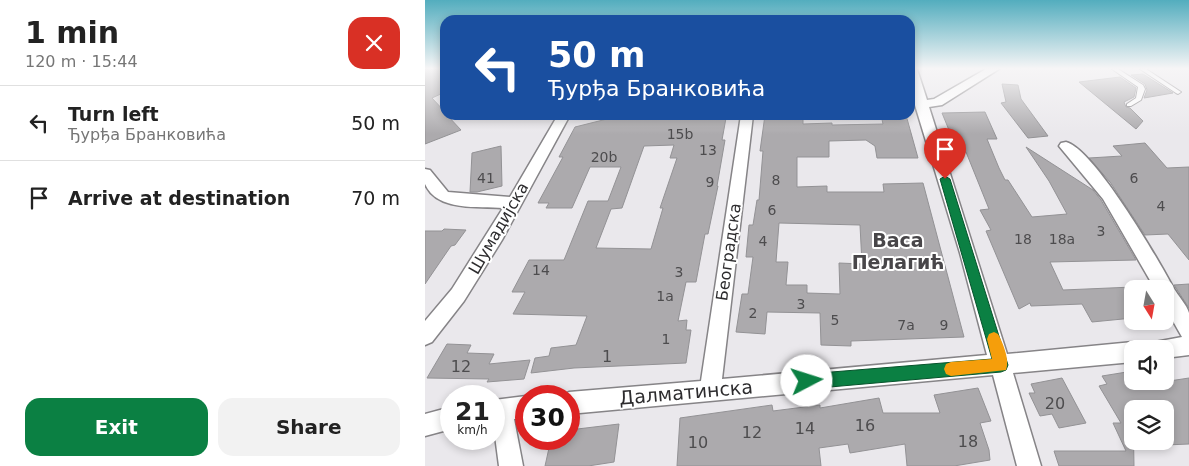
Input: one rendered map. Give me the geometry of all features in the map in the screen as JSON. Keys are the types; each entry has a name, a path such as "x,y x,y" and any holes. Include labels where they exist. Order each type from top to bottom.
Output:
{"street":[{"path":"917,91 969,253 1029,466"},
{"path":"921,105 938,102 956,91"},
{"name":"Шумадијска","path":"425,336 458,296 496,235 561,120"},
{"name":"Београдска","path":"709,390 746,120"},
{"path":"1066,146 1102,186 1121,213 1160,280"},
{"path":"425,174 443,196 453,199 513,203"},
{"path":"1174,305 1189,331"},
{"path":"1174,348 1189,346"},
{"name":"Далматинска","path":"580,402 1124,353"},
{"path":"426,424 440,421"},
{"path":"505,440 511,466"}],"lane":[{"path":"1129,105 1139,99 1142,91"}],"building":[{"path":"425,91 440,91 440,94 432,98 440,107 440,120 452,120 461,130 425,144"},
{"path":"1003,91 1019,91 1021,99 1048,136 1028,138 1001,103 1006,102"},
{"path":"1090,91 1135,91 1134,97 1124,102 1126,107 1130,108 1143,121 1136,129"},
{"path":"1147,91 1169,91 1173,93 1144,98"},
{"path":"985,112 997,139 987,139 999,168 1005,180 1008,180 1032,217 1067,214 1049,181 1026,147 1093,190 1101,200 1136,260 1050,262 1063,290 1124,287 1124,319 1092,322 1082,304 1031,306 1030,303 1019,309 986,231 991,230 980,210 989,209 966,152 958,152 942,113"},
{"path":"603,120 726,120 722,140 725,140 718,186 708,234 705,234 696,282 686,282 678,321 687,320 686,330 691,330 686,363 574,368 531,373 535,358 549,356 551,348 576,345 587,316 513,314 525,292 512,292 529,260 564,260 588,201 608,201 621,167 590,167 572,208 546,208 549,203 538,203 563,157 559,157 575,127","holes":["674,145 670,158 677,158 660,208 663,208 651,249 596,248 611,209 622,208 644,146"]},
{"path":"764,120 803,120 803,124 832,123 832,125 883,124 882,120 907,120 918,158 877,158 875,146 866,140 829,141 829,157 797,157 797,187 827,186 827,192 884,192 883,184 923,183 964,337 851,341 851,346 821,345 820,313 767,312 765,334 736,332 742,294 748,294 753,257 746,257 749,225 753,225 757,200 759,200 763,151 760,151","holes":["779,223 860,225 862,264 839,263 840,294 807,293 807,285 786,285 788,262 776,262"]},
{"path":"1145,143 1167,168 1189,167 1189,260 1168,234 1145,235 1110,182 1089,158 1122,156 1113,146"},
{"path":"501,146 502,186 470,192 472,153"},
{"path":"444,229 466,230 455,245 451,246 425,284 425,231 442,231"},
{"path":"1189,284 1189,308 1174,285"},
{"path":"447,344 471,345 467,353 494,354 489,364 530,360 524,379 487,382 489,379 427,378"},
{"path":"1124,372 1124,390 1174,390 1174,380 1189,378 1189,444 1174,445 1174,400 1124,400 1124,447 1113,423 1121,423 1099,386 1107,384 1102,376"},
{"path":"1062,378 1086,423 1059,428 1052,414 1040,416 1029,393 1035,393 1031,384"},
{"path":"978,388 991,421 980,423 989,450 990,460 954,466 907,466 905,444 850,453 848,444 819,448 821,466 677,466 680,418 772,405 773,411 820,405 820,408 879,398 883,413 940,413 934,395"},
{"path":"619,424 614,462 588,466 545,466 549,450 580,450 580,429"},
{"path":"1134,450 1134,466 1059,466 1054,451"}],"slow traffic":[{"path":"951,369 1001,365 994,339"}],"district":[{"name":"Васа Пелагић","path":"898,251"}],"route":[{"path":"807,381 1001,365 969,253 945,179"}]}
